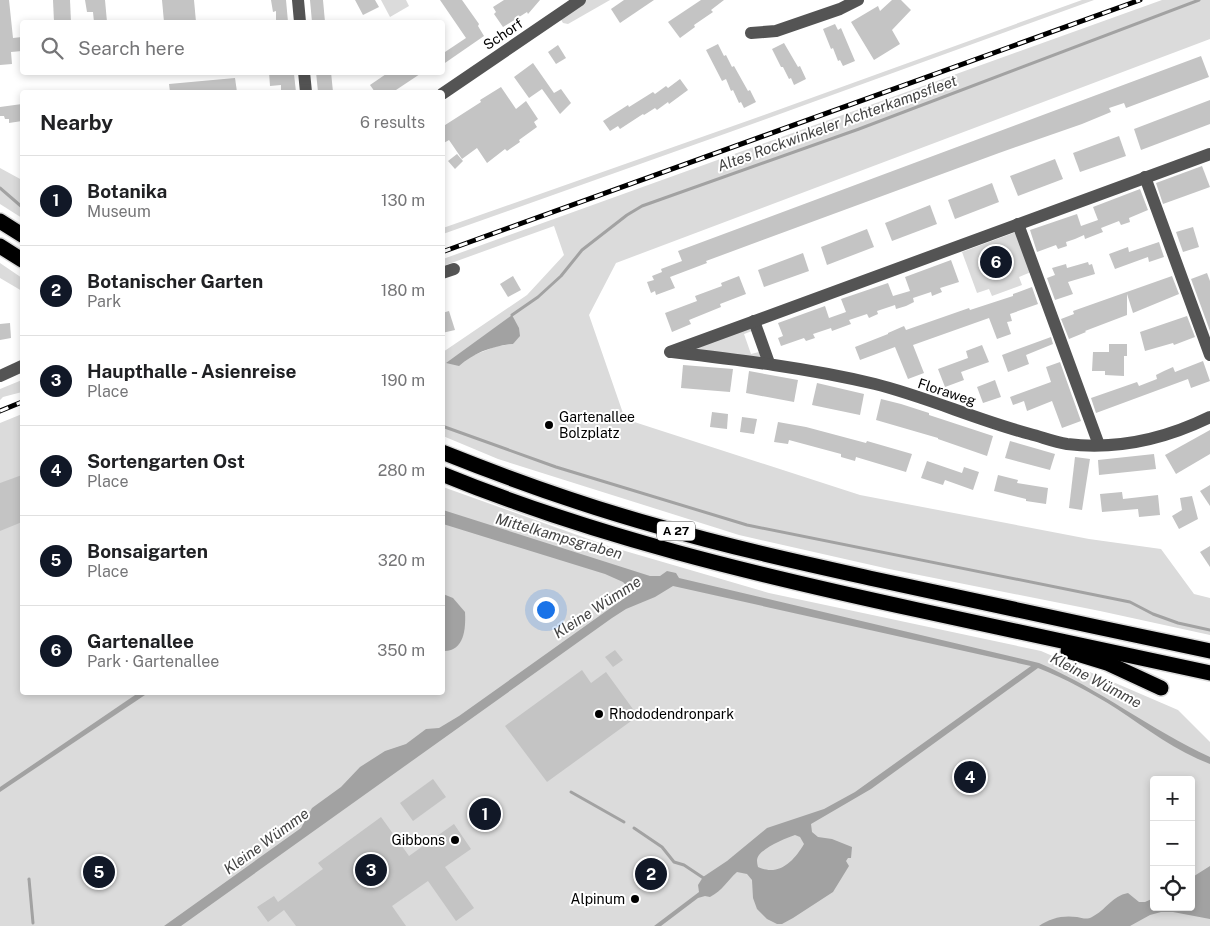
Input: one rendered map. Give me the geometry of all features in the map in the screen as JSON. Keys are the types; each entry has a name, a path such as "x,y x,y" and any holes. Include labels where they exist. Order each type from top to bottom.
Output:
{"highway":[{"path":"0,221 20,235"},
{"path":"0,246 20,259"},
{"name":"A 27","path":"445,453 508,477 656,526 731,546 1210,651"},
{"name":"A 27","path":"445,475 579,523 657,547 802,584 1210,673"},
{"path":"983,624 1108,663 1161,688"}],"street":[{"path":"298,0 300,20"},
{"name":"Schorf","path":"445,92 580,0"},
{"path":"751,33 776,31 840,9 858,0"},
{"path":"304,75 306,90"},
{"path":"769,363 754,321 1210,154"},
{"path":"1145,177 1210,356"},
{"path":"1018,224 1099,445"},
{"name":"Floraweg","path":"754,321 670,352 769,363 811,370 877,385 1004,427 1065,444 1099,445 1130,443 1160,438 1210,417"},
{"path":"0,376 20,367"}],"shaded area":[{"path":"381,0 406,0 409,6 390,17"},
{"path":"581,0 610,0 568,24 563,23 560,18"},
{"path":"1082,0 1094,0 445,233 445,227"},
{"path":"1162,0 1210,0 1210,39 616,263 589,315 625,419 860,495 1089,539 1161,549 1194,594 1210,598 1210,635 889,569 739,535 498,459 445,437 445,351 527,295 564,255 554,226 445,265 445,258","holes":["519,328 513,344 497,346 469,357"]},
{"path":"0,168 20,179 20,217 0,204"},
{"path":"1016,232 1031,272 1019,277 1022,285 992,296 989,289 977,293 962,252"},
{"path":"0,263 20,277 20,290 0,278"},
{"path":"512,315 519,328 520,336 513,344 498,346 484,351 471,357 459,366 446,363"},
{"path":"749,328 752,331 744,334 751,354 759,352 761,357 686,352"},
{"path":"20,381 20,393 3,397 0,400 0,389"},
{"name":"Rhododendronpark","path":"20,415 20,695 445,695 445,488 608,546 769,593 1041,651 1178,710 1210,742 1210,926 0,926 0,423"},
{"path":"445,511 650,576 660,576 667,571 676,573 679,578 1039,663 1083,685 1167,735 1210,757 1210,764 1174,746 1088,692 1038,668 871,789 811,824 812,832 818,837 832,839 852,847 851,858 848,858 846,861 849,866 833,892 793,918 782,924 777,924 767,919 757,909 753,898 752,880 747,874 737,872 722,888 710,897 698,898 661,926 654,926 699,892 698,885 703,877 727,861 767,828 824,809 855,792 1031,666 673,586 612,618 181,926 164,926 301,828 312,808 341,787 360,767 385,751 406,744 426,729 439,728 459,716 633,592 623,582 605,574 445,525","holes":["795,835 800,837 804,844 796,856 785,866 773,870 758,867 758,856 781,841"]},
{"path":"445,595 453,598 465,612 462,638 455,648 445,651"},
{"path":"135,695 145,695 0,792 0,787"},
{"path":"1210,866 1210,919 1173,912 1161,912 1150,915 1130,926 1039,926 1052,919 1062,917 1090,918 1113,900 1128,893 1139,902 1150,900 1150,911 1195,911 1195,875"}],"building":[{"path":"0,0 9,0 13,38 20,37 20,51 11,52 12,64 0,65"},
{"path":"53,0 70,0 71,20 54,20"},
{"path":"85,0 105,0 107,20 94,20 93,12 87,12"},
{"path":"162,0 194,0 196,20 164,20"},
{"path":"271,0 286,0 288,20 276,20 276,11 273,12"},
{"path":"310,0 323,0 325,20 312,20"},
{"path":"355,0 375,0 379,7 363,15"},
{"path":"440,0 462,0 479,24 478,26 484,36 445,63 445,52 466,38"},
{"path":"504,0 540,0 528,14 527,12 503,27 494,14 496,12 493,7"},
{"path":"624,0 654,0 620,23 611,9"},
{"path":"701,0 724,0 711,10 713,12 694,25 695,27 680,38 668,22"},
{"path":"892,0 901,0 911,10 892,30 900,44 874,60 851,22 878,6 880,11"},
{"path":"835,24 838,30 841,28 855,61 843,66 840,60 838,61 833,48 831,49 823,29"},
{"path":"784,43 798,67 800,66 806,79 794,85 791,78 789,79 783,67 781,67 772,49"},
{"path":"718,44 732,67 734,66 748,91 750,90 756,102 744,108 741,102 739,103 733,90 731,91 726,79 722,81 706,50"},
{"path":"558,45 566,58 556,64 548,52"},
{"path":"1201,56 1209,77 1126,108 1124,103 1109,108 1111,112 1082,124 706,261 707,263 670,277 675,288 656,295 655,291 651,293 647,282 654,280 652,276 662,272 661,269 682,261 678,251"},
{"path":"533,63 554,93 561,89 571,103 560,114 542,89 529,98 514,77"},
{"path":"269,75 294,75 296,90 281,90 281,85 270,86"},
{"path":"316,75 331,75 333,90 318,90"},
{"path":"385,75 418,75 396,90 374,90 370,85"},
{"path":"235,78 237,90 170,90 169,84"},
{"path":"680,79 688,90 669,104 668,102 657,110 655,108 643,114 620,129 618,126 610,131 603,121 653,92 655,94 666,86 668,88"},
{"path":"501,87 516,109 526,101 538,119 534,122 537,127 519,140 520,142 507,151 505,149 487,163 477,148 462,159 449,140 445,142 445,125 481,102 480,100"},
{"path":"1210,100 1210,124 1141,150 1134,129"},
{"path":"20,104 20,121 9,123 9,119 0,116 0,107"},
{"path":"1119,136 1126,156 1080,172 1073,153"},
{"path":"457,154 463,161 455,169 448,161"},
{"path":"1055,159 1063,179 1018,196 1010,176"},
{"path":"1202,166 1210,187 1163,204 1156,183"},
{"path":"992,183 999,202 955,219 948,200"},
{"path":"1140,189 1148,210 1129,218 1130,222 1121,225 1119,221 1101,228 1103,232 1085,239 1084,235 1066,242 1067,246 1058,249 1056,245 1037,252 1030,230 1077,214 1081,226 1098,220 1093,207"},
{"path":"930,205 937,224 892,241 885,223"},
{"path":"1193,227 1199,247 1183,252 1176,232"},
{"path":"867,229 874,247 827,265 821,247"},
{"path":"1159,242 1164,257 1149,262 1148,257 1115,269 1109,254 1128,247 1129,252"},
{"path":"803,253 809,271 764,287 758,270"},
{"path":"951,260 959,282 940,288 942,292 932,296 931,292 913,298 914,302 906,306 896,309 895,305 877,311 878,314 869,318 867,314 849,320 851,324 832,331 831,328 813,334 815,338 806,341 804,338 781,346 778,338 783,336 778,323 825,306 829,318 846,312 841,299 888,283 893,296 910,291 905,277"},
{"path":"1088,262 1089,265 1092,264 1095,274 1068,282 1073,294 1055,300 1047,278 1055,275 1052,268 1066,264 1067,268"},
{"path":"1207,273 1210,281 1210,331 1191,279"},
{"path":"513,276 521,290 508,297 500,284"},
{"path":"739,276 746,294 720,304 721,307 689,320 691,324 672,332 665,313 697,301 695,296 722,286 721,283"},
{"path":"1172,276 1179,294 1133,313 1127,294 1127,315 1069,339 1061,319 1074,314 1073,311"},
{"path":"1032,287 1038,304 1010,314 1012,321 1007,322 1011,334 997,339 989,318 913,345 924,373 908,379 895,347 860,360 855,347 904,326 906,330 969,308 970,310 1013,296 1013,294"},
{"path":"449,311 455,330 445,332 445,312"},
{"path":"1187,316 1195,337 1174,345 1173,343 1145,351 1140,332"},
{"path":"10,323 11,338 0,340 0,324"},
{"path":"1051,337 1053,344 1026,355 1029,364 1008,372 1002,355"},
{"path":"1109,344 1127,344 1127,356 1124,356 1124,376 1105,375 1105,371 1092,371 1093,352 1109,352"},
{"path":"982,345 989,362 961,372 964,380 945,387 938,369 968,358 966,351"},
{"path":"1203,361 1210,381 1191,388 1188,379 1096,413 1091,398 1137,382 1139,386 1157,379 1156,375 1173,367 1175,372"},
{"path":"1060,362 1081,421 1062,428 1052,401 1027,411 1024,401 1013,405 1010,397 1051,382 1046,367"},
{"path":"683,365 733,369 730,392 681,388"},
{"path":"749,371 798,380 794,402 746,393"},
{"path":"995,380 1001,397 983,403 977,387"},
{"path":"817,383 864,394 860,415 812,405"},
{"path":"881,399 929,413 929,415 993,436 987,456 938,438 876,420"},
{"path":"712,412 728,414 727,429 710,427"},
{"path":"742,417 757,419 754,434 740,432"},
{"path":"778,422 806,427 866,443 867,441 912,454 906,472 856,457 855,461 841,457 841,454 789,440 788,444 774,442"},
{"path":"1210,430 1210,454 1176,474 1165,455"},
{"path":"1010,441 1055,454 1050,470 1005,458"},
{"path":"1154,454 1156,469 1099,475 1098,460"},
{"path":"1075,457 1090,459 1082,510 1069,508"},
{"path":"927,461 962,473 964,467 979,472 973,490 945,480 943,485 921,478"},
{"path":"998,475 1018,480 1017,483 1048,488 1046,504 1026,501 1026,499 994,491"},
{"path":"20,476 20,523 0,531 0,483"},
{"path":"1210,485 1210,506 1200,491"},
{"path":"1122,492 1123,499 1158,495 1160,515 1139,517 1138,509 1102,512 1100,494"},
{"path":"1192,496 1198,519 1179,529 1172,516 1182,510 1180,498"},
{"path":"1210,546 1210,567 1200,552"},
{"path":"615,650 623,660 613,667 605,657"},
{"path":"582,670 591,683 606,672 638,716 547,782 505,726"},
{"path":"433,779 446,797 413,821 400,803"},
{"path":"381,817 409,856 454,824 471,849 445,867 474,908 456,921 428,881 392,906 406,926 296,926 284,910 268,922 257,907 274,896 278,902 323,869 318,863"}],"waterway":[{"name":"Altes Rockwinkeler Achterkampsfleet","path":"512,315 538,297 561,276 582,250 627,215 642,206 859,129 1199,0"},
{"path":"0,188 20,205"},
{"path":"445,427 556,467 747,525 1130,602 1153,614 1178,623 1210,630"},
{"path":"571,792 624,822"},
{"path":"634,828 662,847 674,862 684,865 705,879"},
{"path":"29,879 33,923"}],"railway":[{"path":"445,251 1140,0"},
{"path":"0,411 20,403"}],"place":[{"name":"Gartenallee","path":"996,262"},
{"name":"Gartenallee Bolzplatz","path":"549,425"},
{"name":"Rhododendronpark","path":"599,714"},
{"name":"Sortengarten Ost","path":"970,777"},
{"name":"Botanika","path":"485,814"},
{"name":"Gibbons","path":"455,840"},
{"name":"Haupthalle - Asienreise","path":"371,870"},
{"name":"Bonsaigarten","path":"99,872"},
{"name":"Botanischer Garten","path":"651,874"},
{"name":"Alpinum","path":"635,899"}],"water label":[{"name":"Mittelkampsgraben","path":"559,536"},
{"name":"Kleine Wümme","path":"597,607"},
{"name":"Kleine Wümme","path":"1096,680"},
{"name":"Kleine Wümme","path":"266,841"}]}
